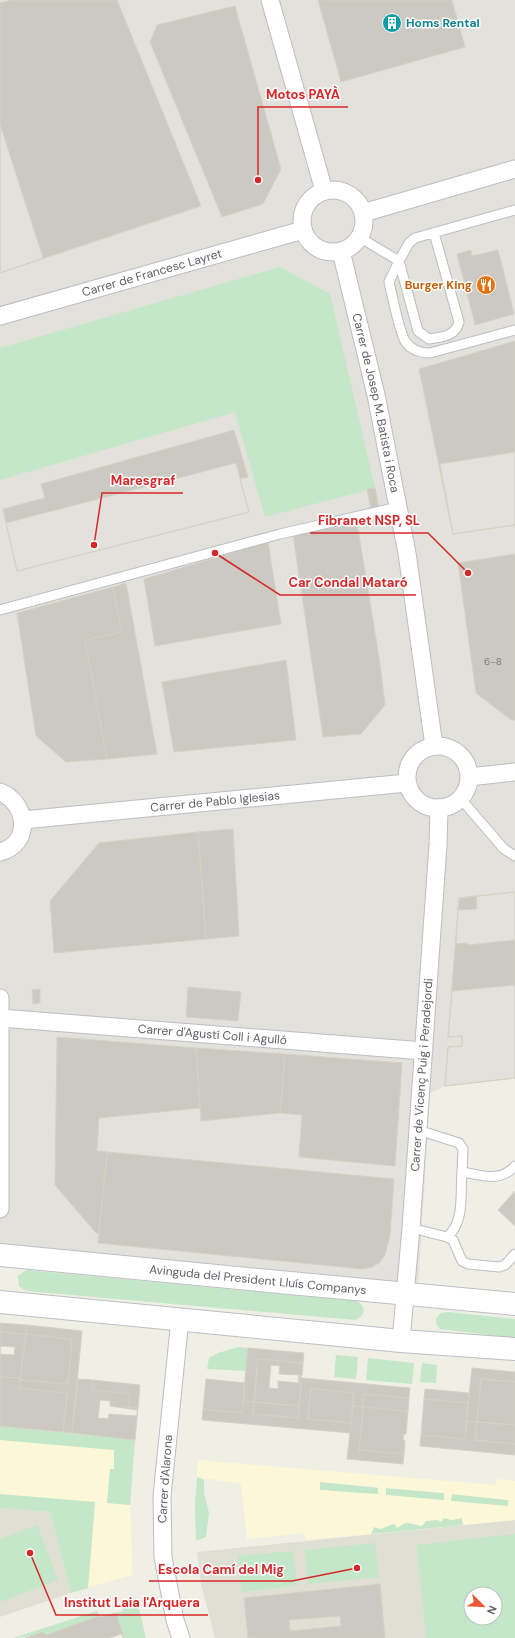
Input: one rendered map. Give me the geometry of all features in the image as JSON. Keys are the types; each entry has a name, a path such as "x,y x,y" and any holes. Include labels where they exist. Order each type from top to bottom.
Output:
{"street":[{"path":"270,0 324,191"},
{"path":"363,212 515,169"},
{"path":"324,191 340,191 348,194 360,205 363,212 362,229 359,237 351,246 341,251 333,252 318,248 311,243 303,230 303,210 315,195 324,191"},
{"name":"Carrer de Francesc Layret","path":"0,316 303,230"},
{"name":"Carrer de Josep M. Batista i Roca","path":"341,251 376,395 407,553 434,746"},
{"path":"434,746 445,746 458,754 467,767 469,777 465,792 460,798 447,806 439,808 430,807 415,798 407,783 408,770 413,758 422,750 434,746"},
{"path":"469,777 515,772"},
{"name":"Carrer de Pablo Iglesias","path":"23,820 407,783"},
{"path":"0,792 8,795 15,802 20,810 23,820 22,829 18,838 12,846 0,852"},
{"name":"Carrer de Vicenç Puig i Peradejordi","path":"401,1341 424,1051 438,853 439,808"},
{"path":"0,998 0,1209"},
{"name":"Carrer d'Agustí Coll i Agulló","path":"0,1018 424,1051"},
{"name":"Avinguda del President Lluís Companys","path":"0,1255 336,1287 405,1300 515,1304"},
{"path":"0,1302 401,1341 515,1349"},
{"name":"Carrer d'Alarona","path":"180,1320 162,1503 163,1557 175,1620 181,1638"}],"lane":[{"path":"515,210 415,238 409,243 389,282 405,341 412,348 421,353 430,353 515,330"},
{"path":"359,237 399,261 418,331 422,336 429,339 453,333 457,329 459,322 434,233"},
{"path":"0,610 280,534 398,507"},
{"path":"460,798 504,849 515,856"},
{"path":"418,1130 451,1139 459,1143 463,1149 458,1222 454,1231 447,1237"},
{"path":"462,1172 502,1177 508,1174 515,1166"},
{"path":"411,1228 447,1237 453,1240 462,1261 468,1264 499,1267 505,1265 515,1254"}],"shaded area":[{"path":"0,0 515,0 515,1078 445,1086 430,1093 418,1290 0,1250"},
{"path":"0,1508 50,1512 71,1593 0,1617"},
{"path":"515,1520 515,1638 215,1638 201,1584 197,1552"}],"green space":[{"path":"280,267 330,294 375,488 265,517 235,412 0,480 0,348"},
{"path":"26,1270 355,1301 362,1305 364,1310 361,1316 355,1320 37,1292 24,1290 19,1286 18,1276"},
{"path":"448,1312 515,1319 515,1338 440,1329 436,1324 436,1318 441,1313"},
{"path":"238,1347 248,1348 246,1371 207,1369 209,1358 218,1353"},
{"path":"336,1355 358,1357 356,1379 334,1377"},
{"path":"368,1358 414,1363 412,1384 366,1380"},
{"path":"422,1363 437,1365 436,1383 420,1382"},
{"path":"0,1426 135,1440 129,1520 133,1575 71,1593 50,1512 0,1508"},
{"path":"197,1477 204,1480 204,1493 209,1513 206,1537 196,1541 195,1504"},
{"path":"320,1482 379,1488 378,1495 320,1490"},
{"path":"386,1488 444,1493 444,1501 385,1495"},
{"path":"451,1494 509,1500 508,1507 451,1501"},
{"path":"444,1518 452,1520 462,1518 463,1525 371,1534 374,1527 381,1529 401,1523 422,1526 426,1521"},
{"path":"37,1525 58,1580 0,1602 0,1539"},
{"path":"515,1534 515,1638 426,1638 417,1545"},
{"path":"375,1543 379,1577 308,1584 305,1550"},
{"path":"293,1551 297,1585 242,1592 238,1556"},
{"path":"137,1600 146,1638 124,1638 116,1613 123,1611 121,1604"},
{"path":"97,1611 99,1616 46,1635 13,1638"}],"sand":[{"path":"0,1440 114,1450 114,1469 110,1469 107,1503 130,1505 133,1575 88,1588 95,1502 0,1494"},
{"path":"198,1460 495,1485 496,1479 515,1481 515,1520 463,1525 462,1518 452,1520 444,1518 441,1522 438,1520 426,1521 422,1526 407,1522 397,1528 394,1523 381,1529 374,1527 371,1534 306,1540 304,1533 247,1539 241,1484 197,1477","holes":["320,1482 378,1487 378,1494 320,1490","386,1488 444,1493 444,1500 386,1495","452,1494 508,1500 508,1506 451,1501"]}],"building":[{"path":"11,0 117,0 201,206 0,273 0,3"},
{"name":"Homs Rental","path":"318,0 452,0 465,47 341,82"},
{"path":"235,6 281,169 263,204 222,217 150,42 157,25"},
{"path":"0,124 43,258 0,273"},
{"name":"Burger King","path":"471,250 472,256 498,250 514,314 475,325 457,254"},
{"path":"515,341 515,525 453,534 419,369"},
{"path":"234,430 248,477 240,479 249,512 17,571 3,509 45,498 41,484"},
{"path":"515,452 515,525 453,534 440,464"},
{"path":"236,463 249,512 17,571 6,523"},
{"path":"375,488 379,508 371,510 367,489"},
{"path":"357,523 379,657 385,705 361,734 323,737 293,535"},
{"path":"268,542 281,624 155,646 144,579"},
{"path":"515,554 515,720 511,720 476,693 458,563"},
{"path":"126,583 157,754 107,759 85,640 122,632 113,587"},
{"path":"113,587 122,632 85,640 107,759 66,762 36,736 17,613"},
{"path":"286,660 296,740 174,752 162,682"},
{"path":"233,829 239,936 206,939 198,832"},
{"path":"198,832 206,939 54,953 50,901 99,843"},
{"path":"515,892 515,1078 445,1086 448,1047 462,1046 462,1036 448,1037 459,898"},
{"path":"515,892 515,940 468,945 467,943 456,944 459,898"},
{"path":"476,896 477,909 458,910 459,898"},
{"path":"515,985 515,1078 445,1086 448,1047 462,1046 462,1036 448,1037 452,991"},
{"path":"188,987 241,992 238,1021 186,1017"},
{"path":"40,989 40,1003 33,1004 32,990"},
{"path":"57,1037 196,1048 200,1108 99,1118 97,1151 107,1152 99,1233 96,1233 55,1185"},
{"path":"196,1048 285,1054 280,1113 201,1121"},
{"path":"285,1054 402,1063 395,1166 299,1157 302,1115 280,1113"},
{"path":"107,1152 394,1179 390,1235 385,1255 379,1263 372,1267 362,1269 98,1243"},
{"path":"515,1191 515,1226 498,1210"},
{"path":"0,1323 27,1325 26,1334 0,1332"},
{"path":"27,1325 82,1331 72,1433 63,1432 67,1393 19,1388 20,1378 21,1380 68,1384 72,1339 26,1334"},
{"path":"0,1332 26,1334 20,1378 0,1377"},
{"path":"26,1334 72,1339 68,1384 21,1380 20,1378"},
{"path":"0,1346 15,1347 14,1355 0,1354"},
{"path":"248,1348 304,1353 303,1363 258,1359 254,1402 243,1401"},
{"path":"258,1359 303,1363 302,1376 299,1375 299,1382 301,1382 299,1406 254,1402"},
{"path":"271,1365 280,1366 279,1374 299,1375 299,1383 278,1381 278,1389 269,1388"},
{"path":"472,1368 515,1372 515,1382 481,1379 477,1422 466,1421"},
{"path":"299,1375 302,1378 410,1388 409,1398 364,1394 363,1407 353,1406 354,1393 311,1389 308,1419 351,1423 350,1433 202,1420 203,1409 242,1413 243,1401 254,1402 253,1414 298,1418 301,1382 299,1382"},
{"path":"0,1377 20,1378 19,1388 67,1393 63,1432 0,1426"},
{"path":"78,1379 93,1380 92,1390 130,1394 129,1407 138,1408 135,1440 72,1433"},
{"path":"206,1379 245,1383 242,1413 203,1409"},
{"path":"481,1379 515,1382 515,1425 477,1422"},
{"path":"93,1380 140,1385 138,1408 129,1407 130,1394 92,1390"},
{"path":"311,1389 354,1393 351,1423 308,1419"},
{"path":"425,1389 469,1393 468,1403 424,1399"},
{"path":"364,1394 409,1398 408,1411 363,1407"},
{"path":"424,1399 468,1403 465,1439 421,1435"},
{"path":"100,1400 110,1401 110,1406 137,1410 137,1416 109,1414 108,1419 98,1418"},
{"path":"254,1402 299,1406 298,1418 253,1414"},
{"path":"353,1406 363,1407 359,1450 404,1454 403,1464 347,1459"},
{"path":"363,1407 408,1411 406,1434 404,1434 403,1440 405,1441 404,1454 359,1450"},
{"path":"466,1421 477,1422 475,1440 515,1444 515,1455 420,1446 421,1435 465,1439"},
{"path":"477,1422 515,1425 515,1444 475,1440"},
{"path":"380,1584 385,1638 248,1638 244,1598","holes":["340,1616 341,1626 290,1631 289,1620"]},
{"path":"116,1613 124,1638 121,1634 109,1638 25,1638 43,1632 46,1635 99,1616 101,1617"}],"place":[{"name":"Homs Rental","path":"392,23"},
{"name":"Motos PAYÀ","path":"258,180"},
{"name":"Burger King","path":"486,285"},
{"name":"Maresgraf","path":"94,545"},
{"name":"Car Condal Mataró","path":"215,553"},
{"name":"Fibranet NSP, SL","path":"468,573"},
{"name":"Institut Laia l'Arquera","path":"30,1553"},
{"name":"Escola Camí del Mig","path":"357,1568"}]}
